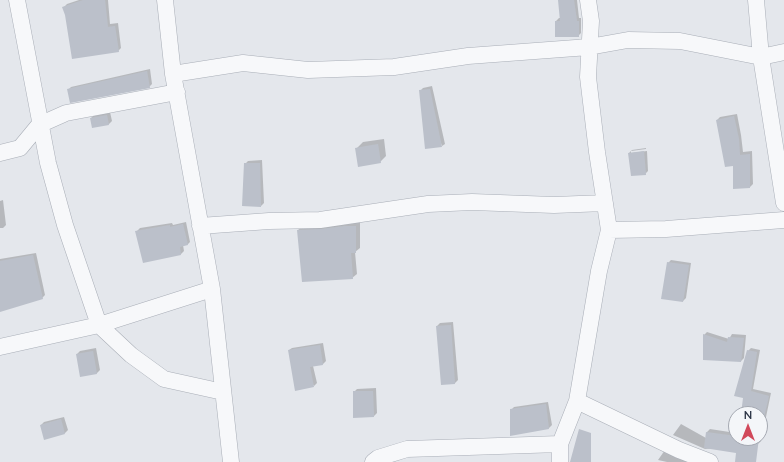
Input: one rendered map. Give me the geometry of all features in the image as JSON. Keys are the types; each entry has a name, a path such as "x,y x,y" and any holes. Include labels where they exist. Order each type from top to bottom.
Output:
{"street":[{"path":"17,0 39,125 48,163 65,225 99,325 131,355 164,380 223,392"},
{"path":"165,0 173,74 212,289 231,462"},
{"path":"560,462 560,444 577,401 599,271 609,230 588,78 590,21 588,0"},
{"path":"756,0 761,57 784,203"},
{"path":"173,74 243,63 308,70 394,67 468,56 589,47 628,40 680,41 761,57 784,52"},
{"path":"0,153 20,148 39,125 66,113 142,100 177,92"},
{"path":"200,226 269,221 320,220 428,204 472,202 554,205 605,203"},
{"path":"609,230 666,229 784,220"},
{"path":"0,347 99,325 212,289"},
{"path":"577,401 679,456 710,462"},
{"path":"373,462 378,458 407,449 560,444"}],"building":[{"path":"83,0 105,0 108,27 115,26 119,52 72,59 65,15 62,7"},
{"path":"558,0 574,0 577,21 579,21 579,37 555,37 555,21 560,21"},
{"path":"147,71 150,88 70,103 67,89"},
{"path":"430,89 442,147 425,149 419,90"},
{"path":"107,115 109,125 92,128 90,118"},
{"path":"734,116 739,139 740,155 750,154 750,188 733,189 733,166 725,167 716,120"},
{"path":"378,144 381,163 358,167 355,148"},
{"path":"644,151 646,175 631,176 628,153"},
{"path":"244,163 260,163 261,207 242,206"},
{"path":"183,224 188,245 180,247 181,255 143,263 135,231"},
{"path":"356,226 356,253 351,253 353,279 302,282 297,230"},
{"path":"33,255 43,299 0,312 0,261"},
{"path":"667,262 689,265 683,302 661,299"},
{"path":"451,325 455,384 441,385 436,326"},
{"path":"703,334 727,342 728,337 744,338 741,362 703,360"},
{"path":"320,345 323,365 310,367 314,387 295,391 288,350"},
{"path":"747,350 757,352 751,391 769,396 767,406 742,406 743,398 734,396"},
{"path":"93,351 97,374 80,377 76,354"},
{"path":"353,391 373,391 374,417 353,418"},
{"path":"546,404 549,429 510,436 510,409"},
{"path":"61,419 65,434 44,440 40,425"},
{"path":"579,429 591,433 591,462 570,462"},
{"path":"706,432 728,435 728,446 758,446 756,462 735,462 736,453 704,448"}]}
